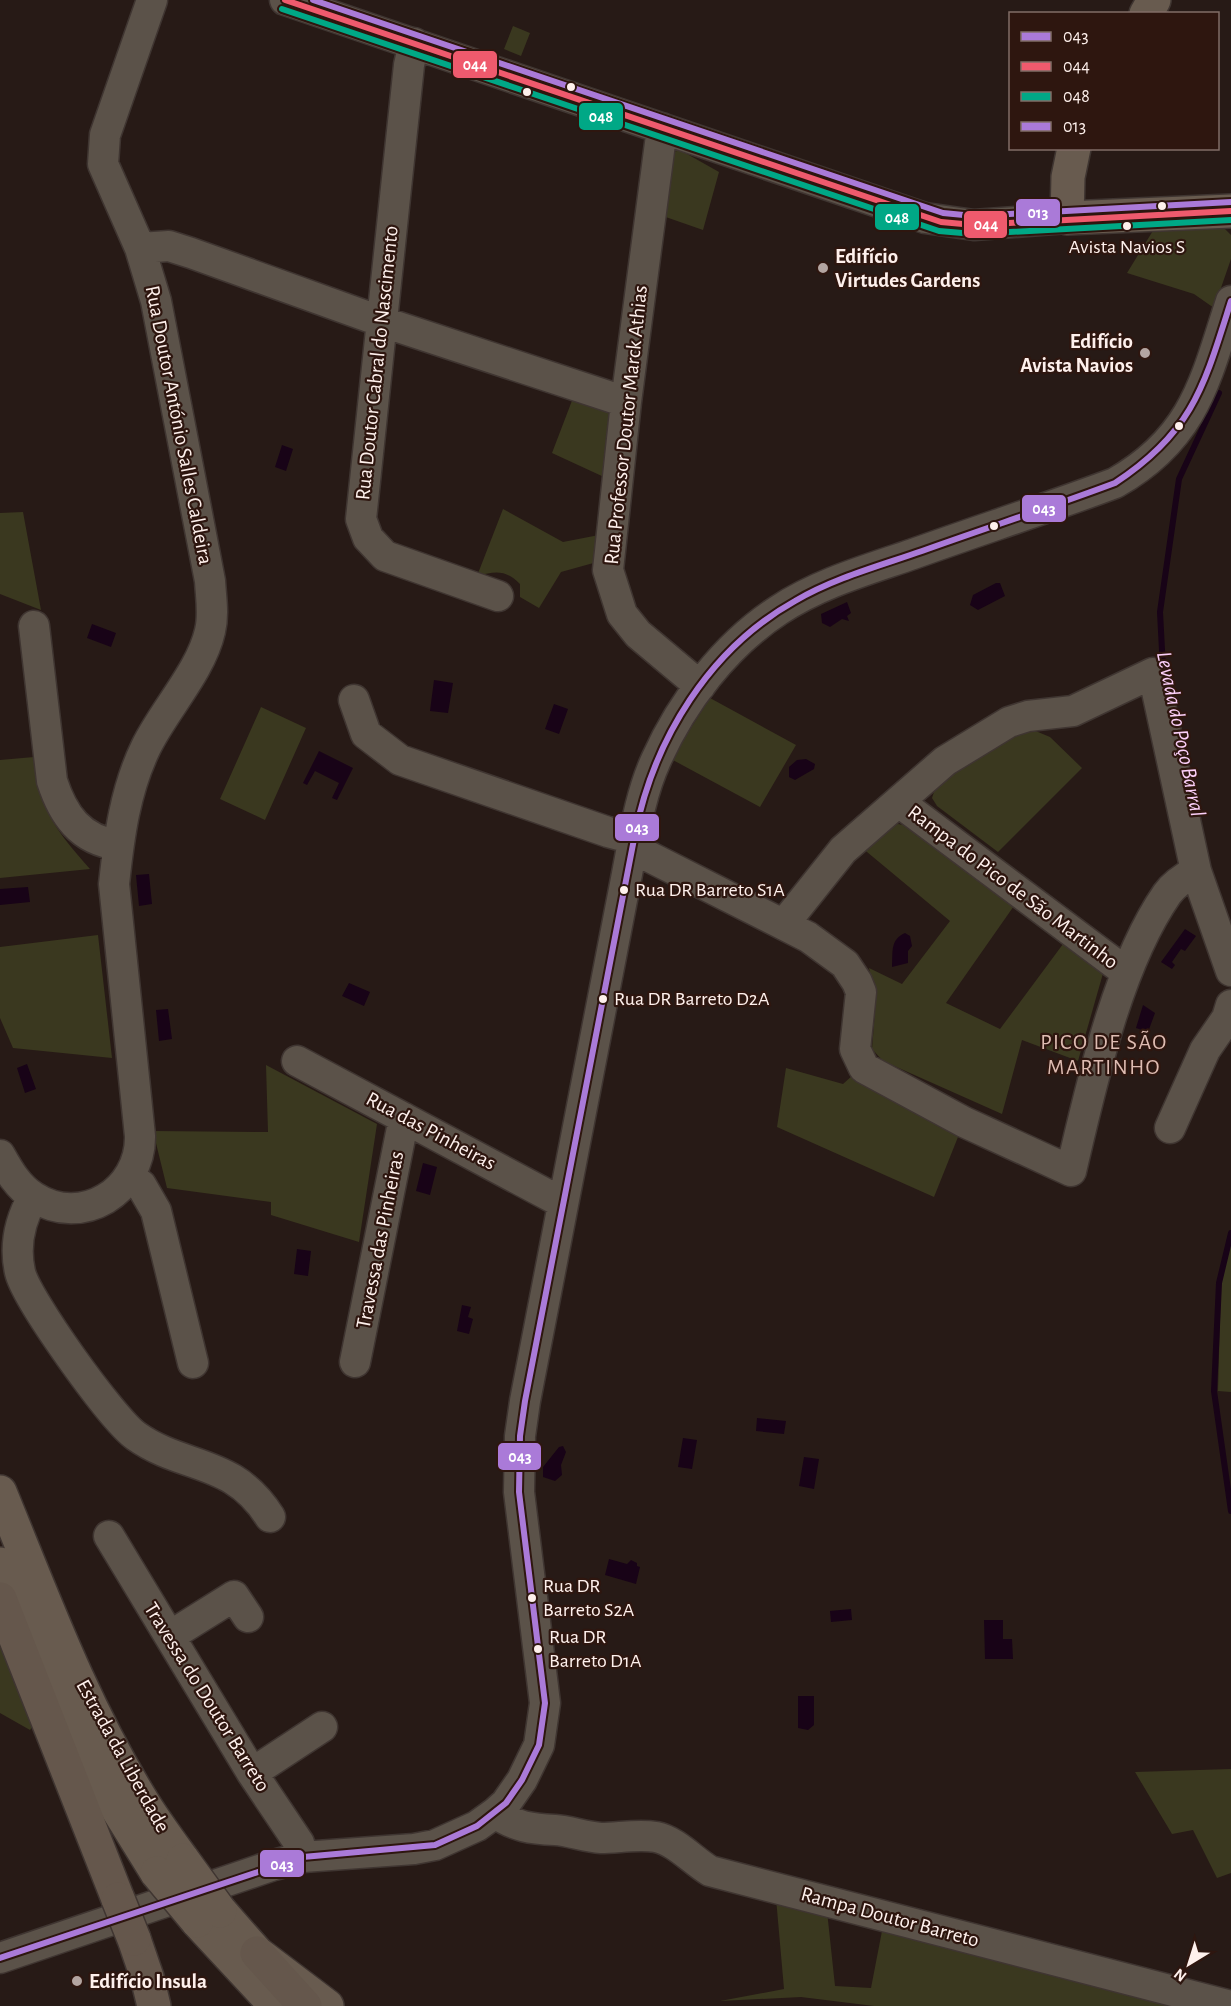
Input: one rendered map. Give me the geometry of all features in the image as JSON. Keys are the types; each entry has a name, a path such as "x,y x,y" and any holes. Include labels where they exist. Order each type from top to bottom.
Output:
{"highway":[{"path":"0,1599 134,1939 154,2006"},
{"path":"256,1953 305,2006"}],"main road":[{"path":"1074,150 1068,177 1067,218 1231,211"},
{"name":"Estrada da Liberdade","path":"0,1492 51,1617 104,1730 144,1803 170,1867"},
{"name":"Estrada da Liberdade","path":"0,1564 67,1711 113,1802 170,1867 276,2006"},
{"name":"Estrada da Liberdade","path":"208,1916 327,2006"}],"street":[{"name":"Rua Doutor António Salles Caldeira","path":"0,1155 20,1186 33,1197 45,1203 69,1209 88,1208 102,1203 129,1177 140,1152 114,884 118,845 124,811 146,747 205,646 212,620 210,581 156,301 140,248 111,188 102,153 110,117 152,0"},
{"path":"285,0 941,222 974,225 1067,218"},
{"name":"Rua Doutor Cabral do Nascimento","path":"414,43 409,65 360,519 368,538 385,556 498,596"},
{"name":"Rua Professor Doutor Marck Athias","path":"662,128 626,402 608,570 622,614 638,634 700,686"},
{"path":"140,248 169,246 180,249 380,321 626,402"},
{"path":"0,1958 242,1875 303,1857 414,1849 435,1845 477,1827 504,1803 539,1745 545,1703 522,1522 518,1461 525,1401 633,844 655,761 672,729 700,686 750,632 779,610 820,588 1089,493 1132,473 1167,443 1190,414 1205,380 1231,301"},
{"path":"34,627 52,781 59,803 76,826 90,838 118,845"},
{"path":"784,924 832,861 945,761 1010,722 1028,716 1073,711 1153,672 1196,871 1231,971"},
{"path":"354,700 366,734 400,760 587,825 633,844 784,924 836,957 852,972 861,992 855,1049 864,1068 964,1122 1071,1171 1126,972 1168,893 1182,879 1196,871"},
{"name":"Rampa do Pico de São Martinho","path":"899,802 1126,972"},
{"path":"1170,1128 1205,1050 1227,1018 1231,1005"},
{"name":"Rua das Pinheiras","path":"297,1061 563,1203"},
{"name":"Travessa das Pinheiras","path":"355,1362 404,1118"},
{"path":"129,1177 141,1185 156,1211 193,1363"},
{"path":"33,1197 24,1213 19,1234 18,1253 21,1275 34,1302 115,1416 136,1436 153,1446 213,1467 232,1478 255,1496 270,1516"},
{"name":"Travessa do Doutor Barreto","path":"109,1536 252,1773 299,1843 303,1857"},
{"path":"170,1636 234,1596 248,1617"},
{"path":"252,1773 322,1727"},
{"name":"Rampa Doutor Barreto","path":"504,1803 510,1824 533,1830 555,1830 597,1838 654,1837 677,1847 710,1871 1231,2006"}],"shaded area":[{"path":"513,26 530,33 521,56 504,49"},
{"path":"680,150 719,172 703,230 660,215 674,152"},
{"path":"1224,228 1231,235 1231,259 1214,308 1194,294 1127,273 1154,229"},
{"path":"573,398 611,414 604,477 552,453"},
{"path":"282,445 293,449 286,471 275,467"},
{"path":"503,509 563,542 599,535 597,562 561,572 539,608 520,597 520,584 510,576 490,573 477,576"},
{"path":"23,512 41,610 0,594 0,513"},
{"path":"1000,583 1005,596 978,610 970,605 973,595"},
{"path":"847,602 851,613 847,616 849,621 842,619 830,627 822,623 821,614"},
{"path":"92,624 116,633 111,647 87,638"},
{"path":"434,680 453,683 448,713 430,711"},
{"path":"710,698 796,745 760,807 671,759"},
{"path":"554,704 568,709 559,734 545,729"},
{"path":"261,707 306,728 265,820 220,799"},
{"path":"1026,727 1050,737 1082,768 998,852 937,806 932,798 935,789 943,780"},
{"path":"319,751 353,768 337,800 332,798 339,783 315,771 307,785 303,783"},
{"path":"34,757 41,792 52,819 67,842 90,869 0,878 0,760"},
{"path":"806,759 815,764 814,769 795,780 789,777 789,767 797,760"},
{"path":"898,824 909,826 1016,903 946,1003 1000,1029 1066,940 1104,970 1078,1061 1022,1040 1002,1114 883,1061 872,1049 876,999 869,968 902,984 950,921 861,847 885,828"},
{"path":"149,874 152,904 139,906 136,875"},
{"path":"28,887 30,902 0,905 0,889"},
{"path":"1185,929 1196,936 1185,951 1181,949 1172,962 1175,965 1172,969 1161,962"},
{"path":"905,933 910,936 912,946 908,951 908,963 892,967 895,943"},
{"path":"98,935 112,1058 13,1048 0,1018 0,947"},
{"path":"349,983 370,992 364,1006 342,996"},
{"path":"1143,1005 1155,1013 1148,1032 1136,1028"},
{"path":"168,1009 172,1039 159,1041 156,1010"},
{"path":"27,1064 36,1089 25,1093 17,1068"},
{"path":"266,1065 377,1124 359,1242 271,1215 271,1202 167,1188 153,1131 268,1132"},
{"path":"786,1068 843,1084 853,1075 962,1127 934,1197 777,1127"},
{"path":"423,1163 437,1167 430,1195 416,1191"},
{"path":"1231,1240 1231,1392 1218,1391 1221,1283"},
{"path":"297,1249 311,1251 308,1276 294,1274"},
{"path":"462,1305 471,1307 468,1317 473,1319 469,1334 457,1331"},
{"path":"757,1418 786,1421 784,1434 756,1431"},
{"path":"683,1438 697,1440 692,1469 678,1467"},
{"path":"563,1446 566,1452 561,1465 562,1475 555,1481 543,1477 543,1467 559,1447"},
{"path":"804,1457 819,1459 814,1489 799,1486"},
{"path":"609,1559 627,1564 631,1560 637,1563 640,1567 636,1584 605,1575"},
{"path":"851,1609 852,1620 831,1622 830,1611"},
{"path":"984,1620 1003,1620 1003,1639 1012,1639 1013,1659 985,1659"},
{"path":"0,1642 33,1726 30,1730 0,1713"},
{"path":"798,1696 814,1696 814,1725 808,1730 798,1728"},
{"path":"1231,1769 1231,1873 1217,1878 1193,1830 1172,1834 1135,1772"},
{"path":"776,1898 827,1911 835,1986 871,1988 882,1931 1030,1969 1199,2006 874,2006 801,1997 720,2001 784,1989"}],"waterway":[{"name":"Levada do Poço Barral","path":"1163,669 1160,612 1179,479 1219,393"},
{"name":"Levada do Poço Barral","path":"1231,1233 1219,1283 1214,1391 1231,1511"}],"transit line":[{"name":"044","path":"285,0 941,222 974,225 1231,211"},
{"name":"013","path":"313,0 943,213 974,216 1231,202"},
{"name":"048","path":"282,9 939,231 974,234 1231,220"},
{"name":"043","path":"0,1958 303,1857 435,1845 477,1826 506,1803 522,1780 539,1745 545,1703 519,1492 520,1436 525,1401 635,834 656,764 671,731 690,700 736,644 764,621 795,601 857,573 1115,483 1141,464 1162,445 1192,405 1203,382 1231,301"}],"place":[{"name":"Avista Navios S","path":"1127,226"},
{"name":"Edifício Virtudes Gardens","path":"823,268"},
{"name":"Edifício Avista Navios","path":"1145,353"},
{"name":"Rua DR Barreto S1A","path":"624,890"},
{"name":"Rua DR Barreto D2A","path":"603,999"},
{"name":"Rua DR Barreto S2A","path":"532,1598"},
{"name":"Rua DR Barreto D1A","path":"538,1649"},
{"name":"Edifício Insula","path":"77,1981"}],"district":[{"name":"PICO DE SÃO MARTINHO","path":"1104,1054"}]}
